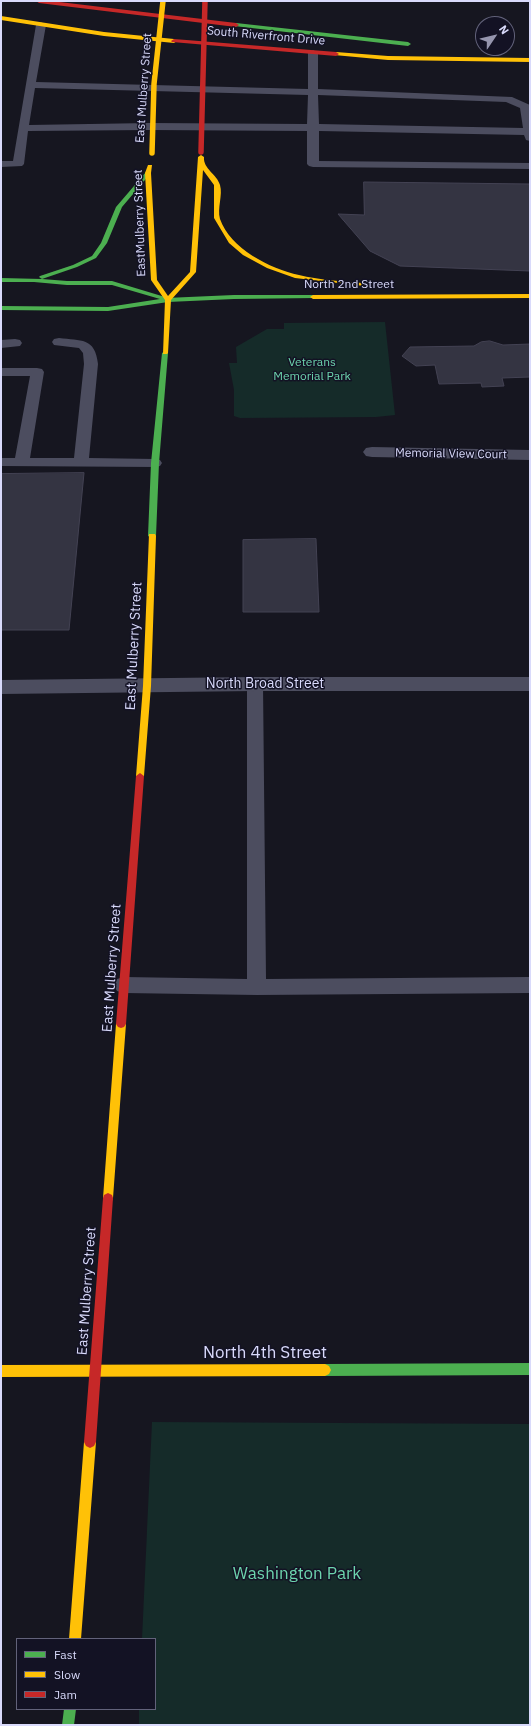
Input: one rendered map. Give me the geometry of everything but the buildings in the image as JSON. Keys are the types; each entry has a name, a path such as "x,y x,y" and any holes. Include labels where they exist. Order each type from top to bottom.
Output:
{"main road":[{"name":"South Riverfront Drive","path":"38,1 259,28 417,45"},
{"name":"East Mulberry Street","path":"152,152 154,84 161,25 162,1"},
{"path":"168,300 193,272 201,163 205,1"},
{"name":"South Riverfront Drive","path":"1,18 112,35 313,53 388,58 530,60"},
{"path":"388,58 513,69"},
{"name":"EastMulberry Street","path":"152,152 148,173 154,280 168,300"},
{"path":"201,163 217,185 217,218 231,242 246,254 269,267 297,277 368,285"},
{"path":"34,280 75,266 94,257 104,243 119,207 148,173"},
{"name":"North 2nd Street","path":"1,280 34,280 67,283 112,283 168,300"},
{"path":"384,287 463,296 530,286"},
{"name":"North 2nd Street","path":"1,308 108,309 168,300 234,297 530,296"},
{"name":"East Mulberry Street","path":"75,1638 147,686 155,463 167,333 168,300"},
{"name":"North 4th Street","path":"1,1370 530,1369"},
{"path":"68,1725 70,1710"}],"street":[{"name":"Memorial View Court","path":"372,452 530,455"},
{"name":"North Broad Street","path":"1,687 255,684 530,684"}],"lane":[{"path":"1,175 18,164 41,25"},
{"path":"313,53 313,164 530,166"},
{"path":"24,128 98,126 314,126 530,134 525,106 508,99 314,92 31,85"},
{"path":"1,164 18,164"},
{"path":"59,342 83,345 90,352 81,462"},
{"path":"1,344 16,343"},
{"path":"1,372 37,372 22,461"},
{"path":"1,462 155,463"},
{"path":"255,684 258,987"},
{"path":"124,986 258,987 530,985"}],"green space":[{"name":"Veterans Memorial Park","path":"385,322 395,415 376,417 240,418 234,416 234,390 229,363 237,363 236,347 267,329 284,329 284,323"},
{"name":"Washington Park","path":"152,1422 530,1424 530,1725 139,1725 139,1710 156,1710 156,1638 142,1638"}],"traffic: fast":[{"path":"236,25 408,44"},
{"path":"42,277 75,266 94,257 104,243 119,207 148,173"},
{"path":"1,280 34,280 67,283 112,283 163,298"},
{"path":"1,308 108,309 168,300 234,297 313,297"},
{"path":"152,536 155,463 165,353"},
{"path":"325,1370 530,1369"},
{"path":"68,1725 70,1710"}],"traffic: slow":[{"path":"152,153 154,84 163,1"},
{"path":"1,18 104,34 174,41"},
{"path":"336,54 388,58 530,60"},
{"path":"168,300 193,272 201,157"},
{"path":"201,163 217,185 217,218 231,242 245,254 269,267 297,277 362,285"},
{"path":"150,166 148,173 154,280 168,300"},
{"path":"313,297 530,296"},
{"path":"165,353 168,300"},
{"path":"140,776 147,686 152,536"},
{"path":"108,1198 121,1024"},
{"path":"1,1371 325,1370"},
{"path":"75,1638 90,1442"}],"traffic: jam":[{"path":"39,1 236,25"},
{"path":"201,152 205,1"},
{"path":"174,41 336,54"},
{"path":"121,1024 140,776"},
{"path":"90,1442 108,1198"}]}
